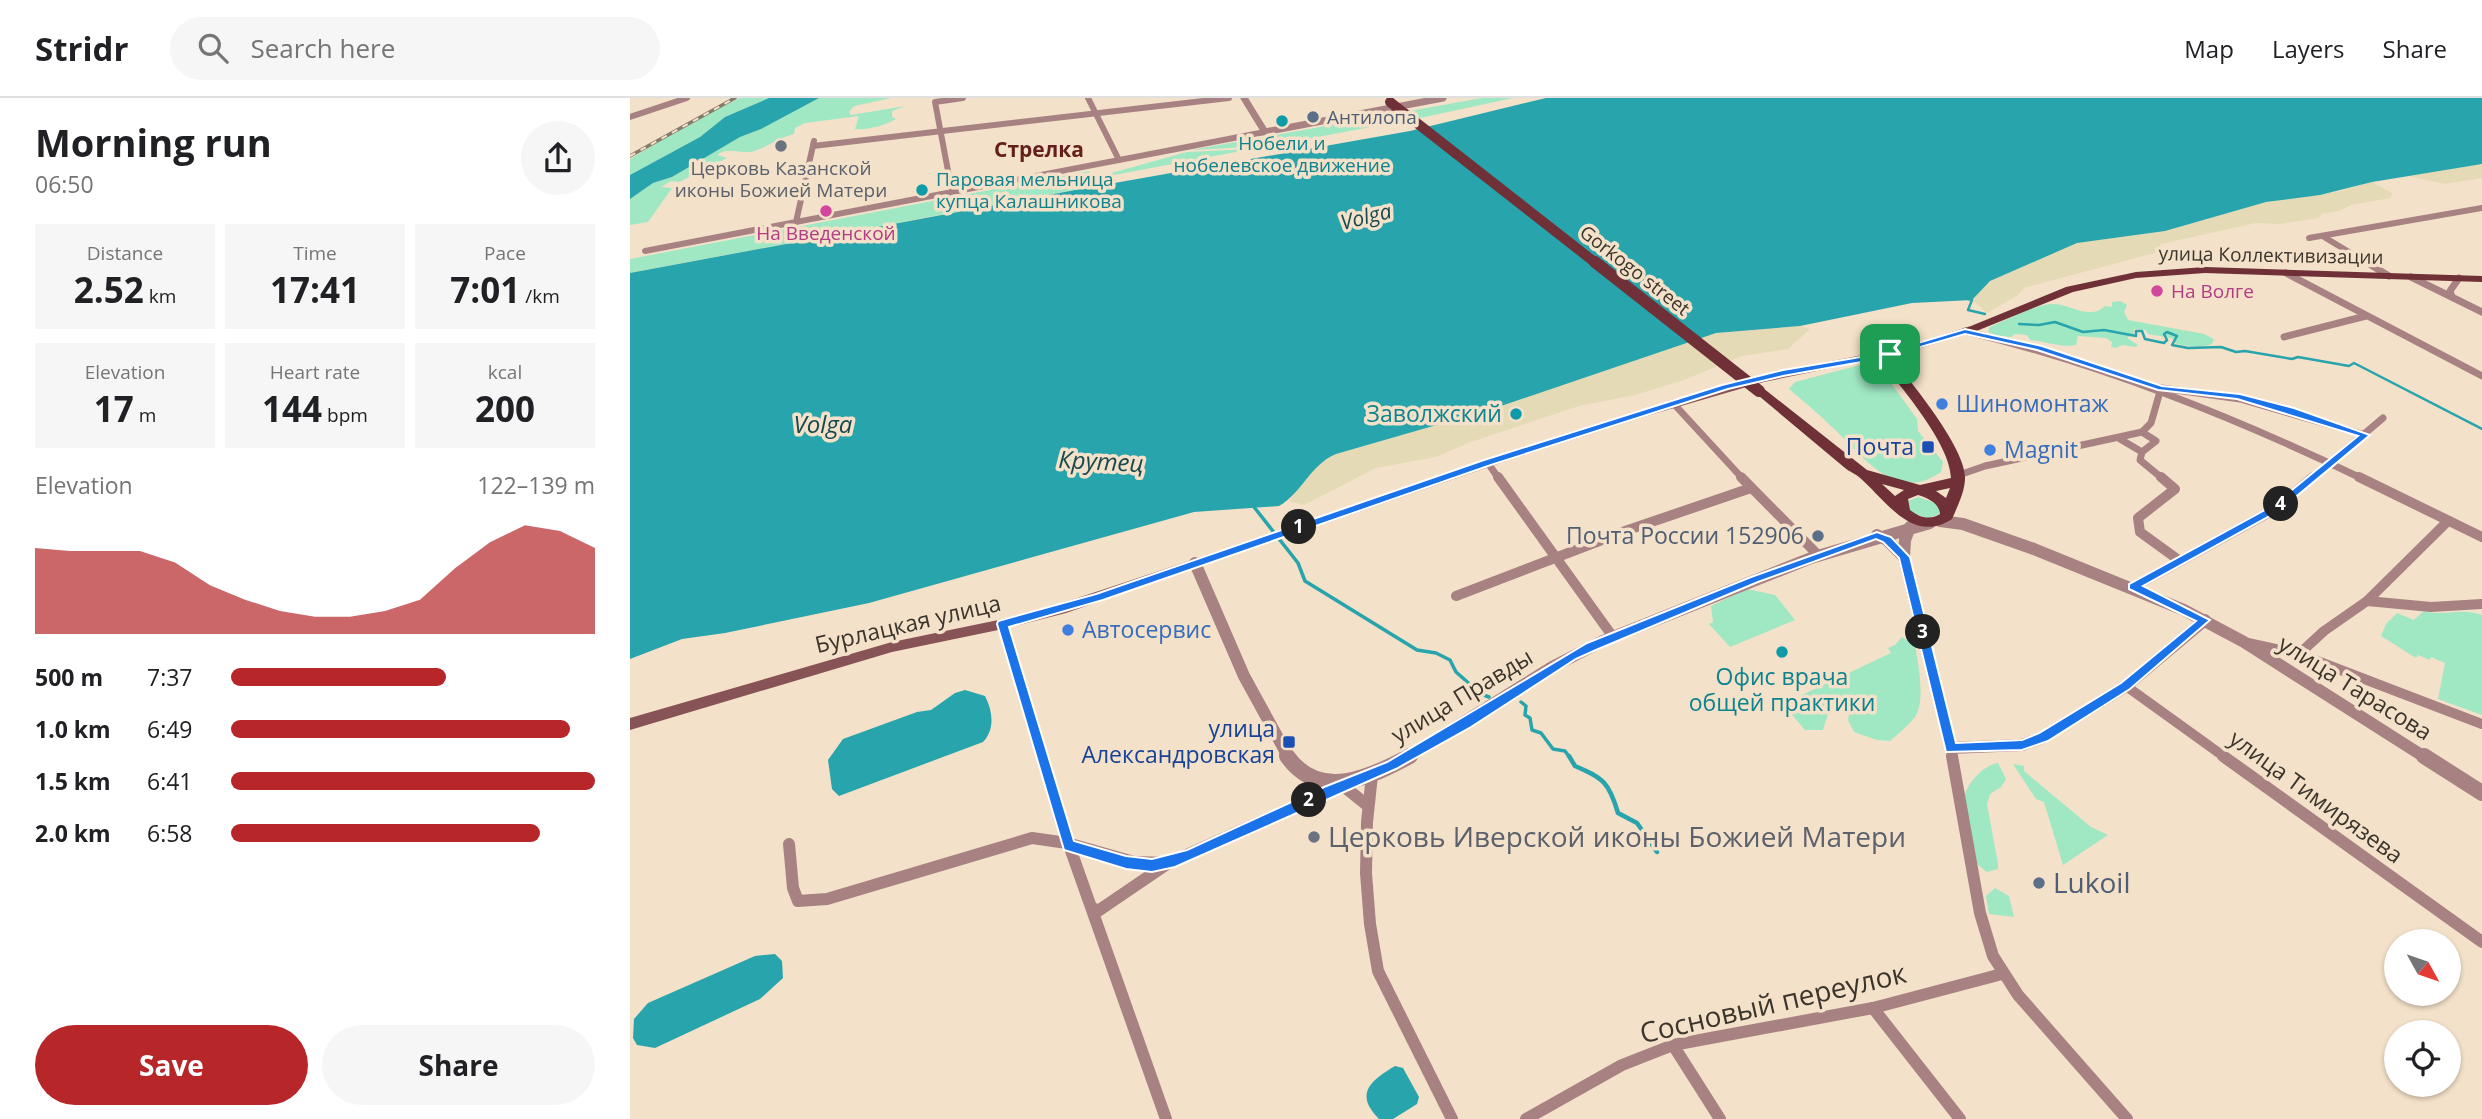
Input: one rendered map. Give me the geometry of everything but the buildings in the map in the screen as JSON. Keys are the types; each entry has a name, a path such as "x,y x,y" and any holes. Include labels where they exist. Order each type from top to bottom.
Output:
{"main road":[{"name":"Gorkogo street","path":"1388,100 1759,391 1861,473 1901,510"},
{"name":"улица Коллективизации","path":"1892,358 2056,294 2119,278 2188,270 2482,279"},
{"name":"Бурлацкая улица","path":"630,724 892,647 1003,624 1087,601 1488,463 1758,378 1892,358"},
{"path":"1892,358 1941,437 1958,478 1954,497 1942,517 1917,521 1901,510 1899,500 1904,494 1958,478"},
{"path":"1861,473 1936,496 1942,517"}],"street":[{"path":"630,117 687,98"},
{"path":"952,192 935,102 963,98"},
{"path":"1088,98 1119,160"},
{"path":"796,222 813,144 1229,98"},
{"path":"1244,98 1265,132"},
{"path":"645,251 1443,98"},
{"path":"2309,238 2482,208"},
{"path":"2324,237 2389,276"},
{"path":"2286,273 2482,376"},
{"path":"2411,277 2482,312"},
{"path":"2452,297 2450,291 2459,278"},
{"path":"2284,337 2366,316"},
{"path":"1965,331 2039,348 2161,388 2332,464 2482,537"},
{"path":"1958,478 1985,466 2120,439 2142,432 2151,423 2161,388"},
{"path":"2161,388 2237,396 2291,410 2365,435"},
{"path":"1673,403 1751,488 1819,555"},
{"path":"2133,587 2269,513 2332,464 2383,418"},
{"path":"2142,432 2156,441 2142,453 2140,460 2175,489 2138,518 2140,532 2180,561"},
{"path":"2120,439 2142,453"},
{"path":"1488,463 1613,637"},
{"path":"1456,596 1751,488"},
{"name":"улица Правды","path":"1877,536 1896,524 1901,510"},
{"path":"1942,517 2133,587 2204,620 2126,686 2044,737 2022,745 1951,748"},
{"name":"улица Правды","path":"789,844 793,888 798,901 827,899 1032,838 1050,838 1126,863 1170,863 1342,785 1372,775 1466,723 1572,656 1613,637 1819,555 1942,517"},
{"path":"2299,654 2324,631 2367,601 2448,520"},
{"path":"1910,527 1905,540 1904,557 1951,748 1980,913 1989,944 2002,974 2127,1119"},
{"path":"1877,536 1887,540 1904,557"},
{"path":"1195,563 1245,677 1285,755 1303,773 1342,785 1367,805"},
{"path":"2367,601 2431,607 2482,604"},
{"name":"улица Тарасова","path":"2204,620 2245,642 2482,793"},
{"path":"1003,624 1069,845 1166,1119"},
{"path":"2245,642 2299,654 2482,724"},
{"name":"улица Тимирязева","path":"2126,686 2482,942"},
{"path":"1372,775 1367,805 1369,925 1378,971 1452,1119"},
{"path":"1095,913 1170,863"},
{"name":"Сосновый переулок","path":"1526,1119 1622,1065 1673,1045 1873,1008 2002,974"},
{"path":"1873,1008 1960,1119"},
{"path":"1673,1045 1720,1119"}],"green space":[{"path":"740,98 769,98 725,117 700,137 630,175 630,159 701,117"},
{"path":"819,98 891,98 854,106 849,112 851,115 906,106 892,111 892,117 896,119 876,127 855,129 859,116 805,123 795,128 794,134 755,151 721,153 717,155 727,158 679,182 671,181 661,187 672,188 648,222 630,225 630,199 653,183 672,177 740,137 761,129"},
{"path":"1482,98 1513,98 1268,146 1191,150"},
{"path":"1252,149 1098,178 1097,177 1187,152"},
{"path":"1089,171 1094,186 630,273 630,259"},
{"path":"2120,301 2127,305 2124,312 2128,320 2204,334 2214,339 2212,344 2184,345 2175,343 2172,338 2134,329 2134,334 2127,338 2138,345 2136,347 2122,345 2116,348 2111,347 2112,342 2106,338 2078,336 2076,345 2065,346 2030,340 2027,335 2015,334 2011,337 1993,335 1988,331 1990,327 2012,317 2046,305 2093,312 2105,306 2112,307 2112,302"},
{"path":"1860,365 1877,367 1883,372 1917,419 1918,431 1943,462 1941,472 1924,481 1908,483 1880,472 1789,389 1795,382"},
{"path":"1918,497 1936,503 1940,511 1938,515 1927,518 1910,512 1908,501"},
{"path":"1747,589 1775,595 1795,620 1730,647 1709,624 1713,622 1711,606"},
{"path":"2424,611 2482,615 2482,715 2438,699 2445,663 2431,657 2430,660 2418,655 2416,658 2381,636 2386,624 2397,613 2414,620"},
{"path":"1902,637 1915,645 1920,702 1915,717 1890,741 1877,740 1854,732 1848,720 1851,705 1842,699 1832,701 1823,730 1805,730 1783,704 1891,653 1888,648"},
{"path":"1998,763 2006,779 2001,787 1990,794 1987,804 1998,869 1987,872 1977,864 1964,797 1977,776 1987,767"},
{"path":"2013,764 2024,766 2024,771 2091,827 2108,835 2063,865 2044,802 2036,799"},
{"path":"1995,888 2009,896 2014,917 1989,914 1986,896"}],"sand":[{"path":"2482,164 2482,178 2445,184 2408,176"},
{"path":"2372,182 2392,193 2391,198 2351,205 2339,211 2322,214 2319,218 2279,224 2256,223 2161,244 2155,253 2024,288 2018,295 1987,313 1972,300 1990,281 2077,243 2165,231 2257,204 2341,191"},
{"name":"Заволжский","path":"1800,326 1810,329 1788,349 1742,356 1684,380 1635,395 1579,406 1468,443 1436,457 1376,468 1304,505 1289,501 1317,466 1336,454 1492,409 1716,333"}],"water":[{"path":"769,98 819,98 761,129 740,137 672,177 653,183 630,199 630,175 700,137 725,117"},
{"name":"Volga","path":"1546,98 2482,98 2482,164 2372,182 2320,195 2266,202 2165,231 2077,243 1990,281 1972,300 1912,303 1800,326 1716,333 1492,409 1336,454 1319,465 1294,494 1279,506 1194,512 869,603 725,633 682,639 630,659 630,273 1410,131"},
{"path":"965,690 985,696 988,702 991,726 983,742 839,796 832,789 828,760 843,739 917,712 931,710 955,693"},
{"path":"775,954 782,961 783,978 760,999 655,1048 637,1045 633,1038 634,1019 648,1003 755,956"},
{"path":"1395,1066 1403,1068 1419,1097 1417,1104 1393,1119 1379,1119 1367,1102 1367,1094 1373,1082"}],"waterway":[{"path":"1968,299 1972,300 1968,310 1985,314"},
{"path":"2019,324 2039,325 2055,322 2083,332 2104,330 2136,336 2136,331 2142,331 2145,339 2164,343 2167,340 2164,334 2167,332 2177,336 2172,345 2188,348 2221,347 2236,352 2245,351 2292,359 2298,357 2349,366 2354,363 2482,429"},
{"name":"Крутец","path":"1254,507 1298,563 1305,581 1417,650 1436,653 1450,660 1456,672 1481,694 1489,697"},
{"path":"1521,702 1526,706 1525,715 1530,718 1532,730 1541,733 1553,749 1565,751 1570,758"},
{"path":"1569,756 1575,766 1604,782 1618,813 1637,823 1657,852"}],"railway":[{"path":"630,156 735,98"}],"place":[{"name":"Антилопа","path":"1313,117"},
{"name":"Нобели и нобелевское движение","path":"1282,121"},
{"name":"Церковь Казанской иконы Божией Матери","path":"781,146"},
{"name":"Паровая мельница купца Калашникова","path":"922,190"},
{"name":"На Введенской","path":"826,211"},
{"name":"На Волге","path":"2157,291"},
{"name":"Шиномонтаж","path":"1942,404"},
{"name":"Заволжский","path":"1516,414"},
{"name":"Почта","path":"1928,447"},
{"name":"Magnit","path":"1990,450"},
{"name":"Почта России 152906","path":"1818,536"},
{"name":"Автосервис","path":"1068,630"},
{"name":"Офис врача общей практики","path":"1782,652"},
{"name":"улица Александровская","path":"1289,742"},
{"name":"Церковь Иверской иконы Божией Матери","path":"1314,837"},
{"name":"Lukoil","path":"2039,883"}],"district":[{"name":"Стрелка","path":"1039,150"}],"route":[{"path":"1965,331 2022,343 2161,388 2237,396 2291,410 2365,435 2275,509 2133,587 2204,620 2126,686 2044,737 2022,745 1951,748 1904,557 1887,540 1877,536 1755,579 1592,646 1392,765 1170,863 1126,863 1069,845 1003,624 1099,597 1303,525 1725,387 1783,373 1890,354 1895,358 1904,350 1965,331"}]}
